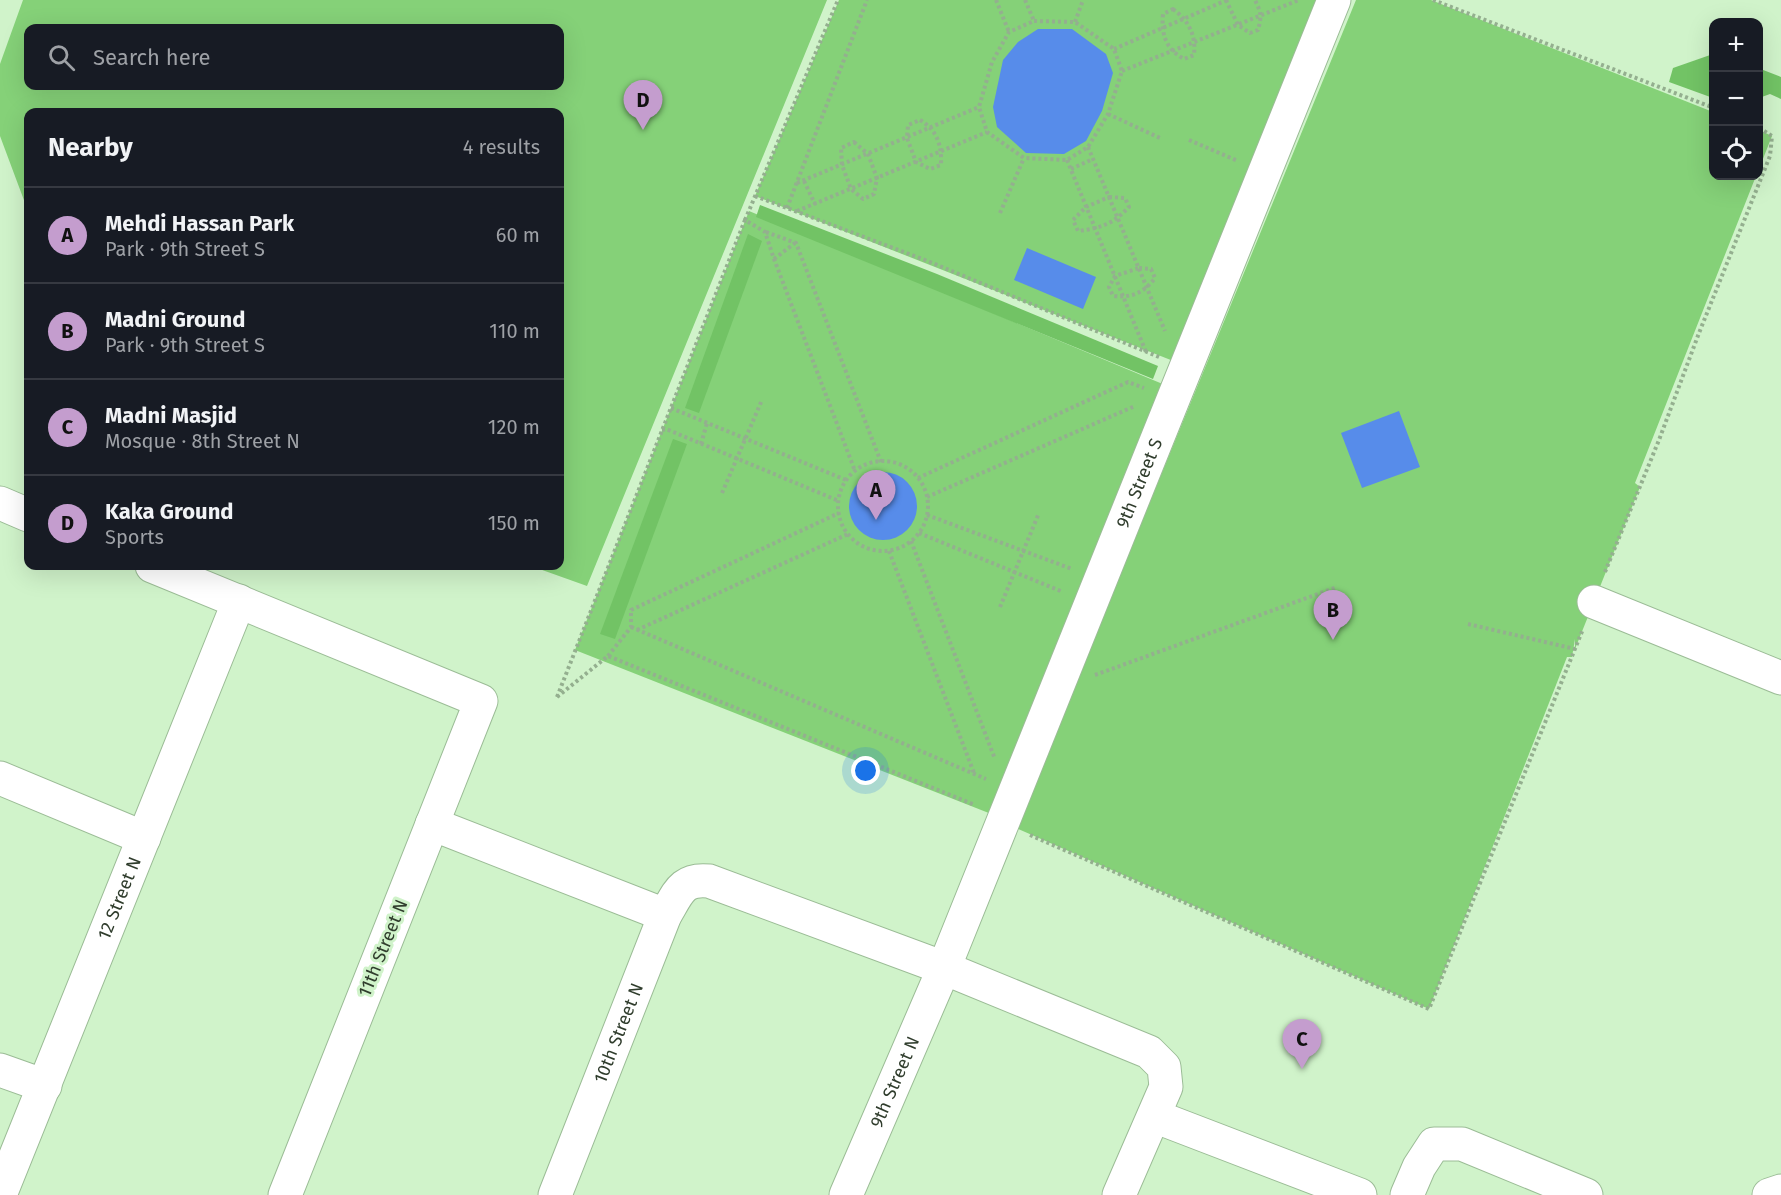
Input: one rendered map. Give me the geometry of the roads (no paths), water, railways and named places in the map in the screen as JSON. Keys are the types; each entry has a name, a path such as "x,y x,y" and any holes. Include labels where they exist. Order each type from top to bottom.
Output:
{"street":[{"name":"9th Street S","path":"944,968 1334,0"},
{"path":"0,503 24,513"},
{"path":"162,570 239,601"},
{"name":"11th Street N","path":"239,601 481,701 285,1195"},
{"name":"12 Street N","path":"0,1195 239,601"},
{"path":"1593,602 1781,678"},
{"path":"0,778 144,838"},
{"path":"432,824 665,915"},
{"name":"10th Street N","path":"555,1195 665,915 684,885 696,880 709,881 944,968"},
{"path":"944,968 1149,1052 1164,1067 1166,1087 1119,1195"},
{"name":"9th Street N","path":"846,1195 944,968"},
{"path":"0,1070 45,1086"},
{"path":"1154,1116 1360,1195"},
{"path":"1407,1195 1419,1167 1434,1144 1462,1144 1587,1195"},
{"path":"1769,1195 1781,1191"}],"water":[{"path":"1038,29 1072,29 1106,54 1113,73 1102,111 1086,141 1064,154 1026,153 997,127 993,107 1003,60 1018,42"},
{"path":"1027,248 1096,277 1083,309 1014,280"},
{"path":"1399,411 1420,467 1362,488 1341,433"},
{"path":"883,472 896,474 907,482 915,493 917,506 915,519 907,530 896,538 883,540 870,538 859,530 851,519 849,506 851,493 859,482 870,474"}],"place":[{"name":"Kaka Ground","path":"643,130"},
{"name":"Mehdi Hassan Park","path":"876,520"},
{"name":"Madni Ground","path":"1333,640"},
{"name":"Madni Masjid","path":"1302,1069"}]}
